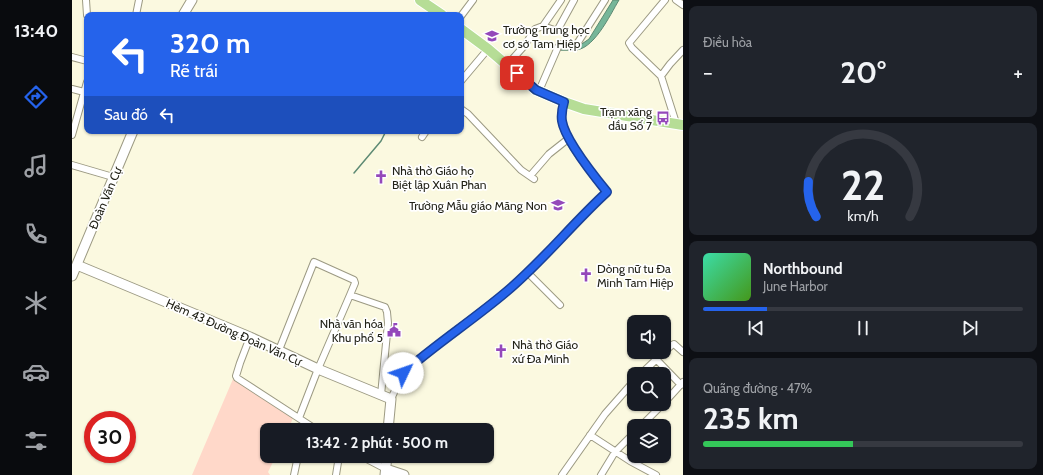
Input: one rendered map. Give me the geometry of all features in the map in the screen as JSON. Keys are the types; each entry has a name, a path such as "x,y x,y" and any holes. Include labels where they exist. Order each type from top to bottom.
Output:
{"main road":[{"path":"464,31 539,91 564,102 584,109 680,124"}],"street":[{"path":"86,0 87,12"},
{"path":"137,12 139,0"},
{"path":"186,12 192,0"},
{"path":"464,12 473,0"},
{"path":"507,65 525,45 535,29 543,26 561,0"},
{"path":"543,26 557,31 574,0"},
{"path":"539,91 560,44 575,47 605,0"},
{"path":"665,0 629,43 632,48 661,76 680,124"},
{"path":"676,0 683,5"},
{"path":"464,77 488,49"},
{"path":"661,76 683,50"},
{"path":"72,57 84,60"},
{"path":"72,89 84,92 75,111 72,135"},
{"path":"389,423 391,399 403,373 506,292 528,272 607,192 564,132 561,115 564,102"},
{"path":"464,111 521,170 532,178 549,154 568,139"},
{"name":"Đoàn Văn Cự","path":"72,276 74,265 132,134"},
{"path":"72,165 113,177"},
{"path":"279,350 314,262 352,278 355,281 299,418"},
{"name":"Hẻm 43 Đường Đoàn Văn Cự","path":"74,265 279,350 318,369 391,399"},
{"path":"528,272 560,305"},
{"path":"350,295 385,307 387,312 388,323 381,394"},
{"path":"250,338 236,376 237,378 306,423"},
{"path":"671,346 674,344 683,352"},
{"path":"648,367 656,359 682,383 671,395"},
{"path":"562,475 605,414 627,389"},
{"path":"648,419 656,411"},
{"path":"590,435 615,452 656,475"},
{"path":"601,475 615,452 627,440"},
{"path":"294,475 297,463"},
{"path":"336,475 338,463"},
{"path":"371,463 385,472 404,475"}],"shaded area":[{"path":"613,0 619,0 606,23 594,39 580,49 573,50 589,39"},
{"path":"233,379 293,418 291,423 260,423 260,463 272,463 268,472 270,475 192,475"}],"waterway":[{"path":"559,50 573,50"},
{"path":"354,173 381,141 384,134"}],"place":[{"name":"Trường Trung học cơ sở Tam Hiệp","path":"492,36"},
{"name":"Trạm xăng dầu Số 7","path":"663,118"},
{"name":"Nhà thờ Giáo họ Biệt lập Xuân Phan","path":"381,177"},
{"name":"Trường Mẫu giáo Măng Non","path":"558,205"},
{"name":"Dòng nữ tu Đa Minh Tam Hiệp","path":"586,275"},
{"name":"Nhà văn hóa Khu phố 5","path":"394,330"},
{"name":"Nhà thờ Giáo xứ Đa Minh","path":"501,351"}],"route":[{"path":"403,373 506,292 532,269 607,192 571,144 564,132 561,115 564,102 536,90 517,73"}]}
